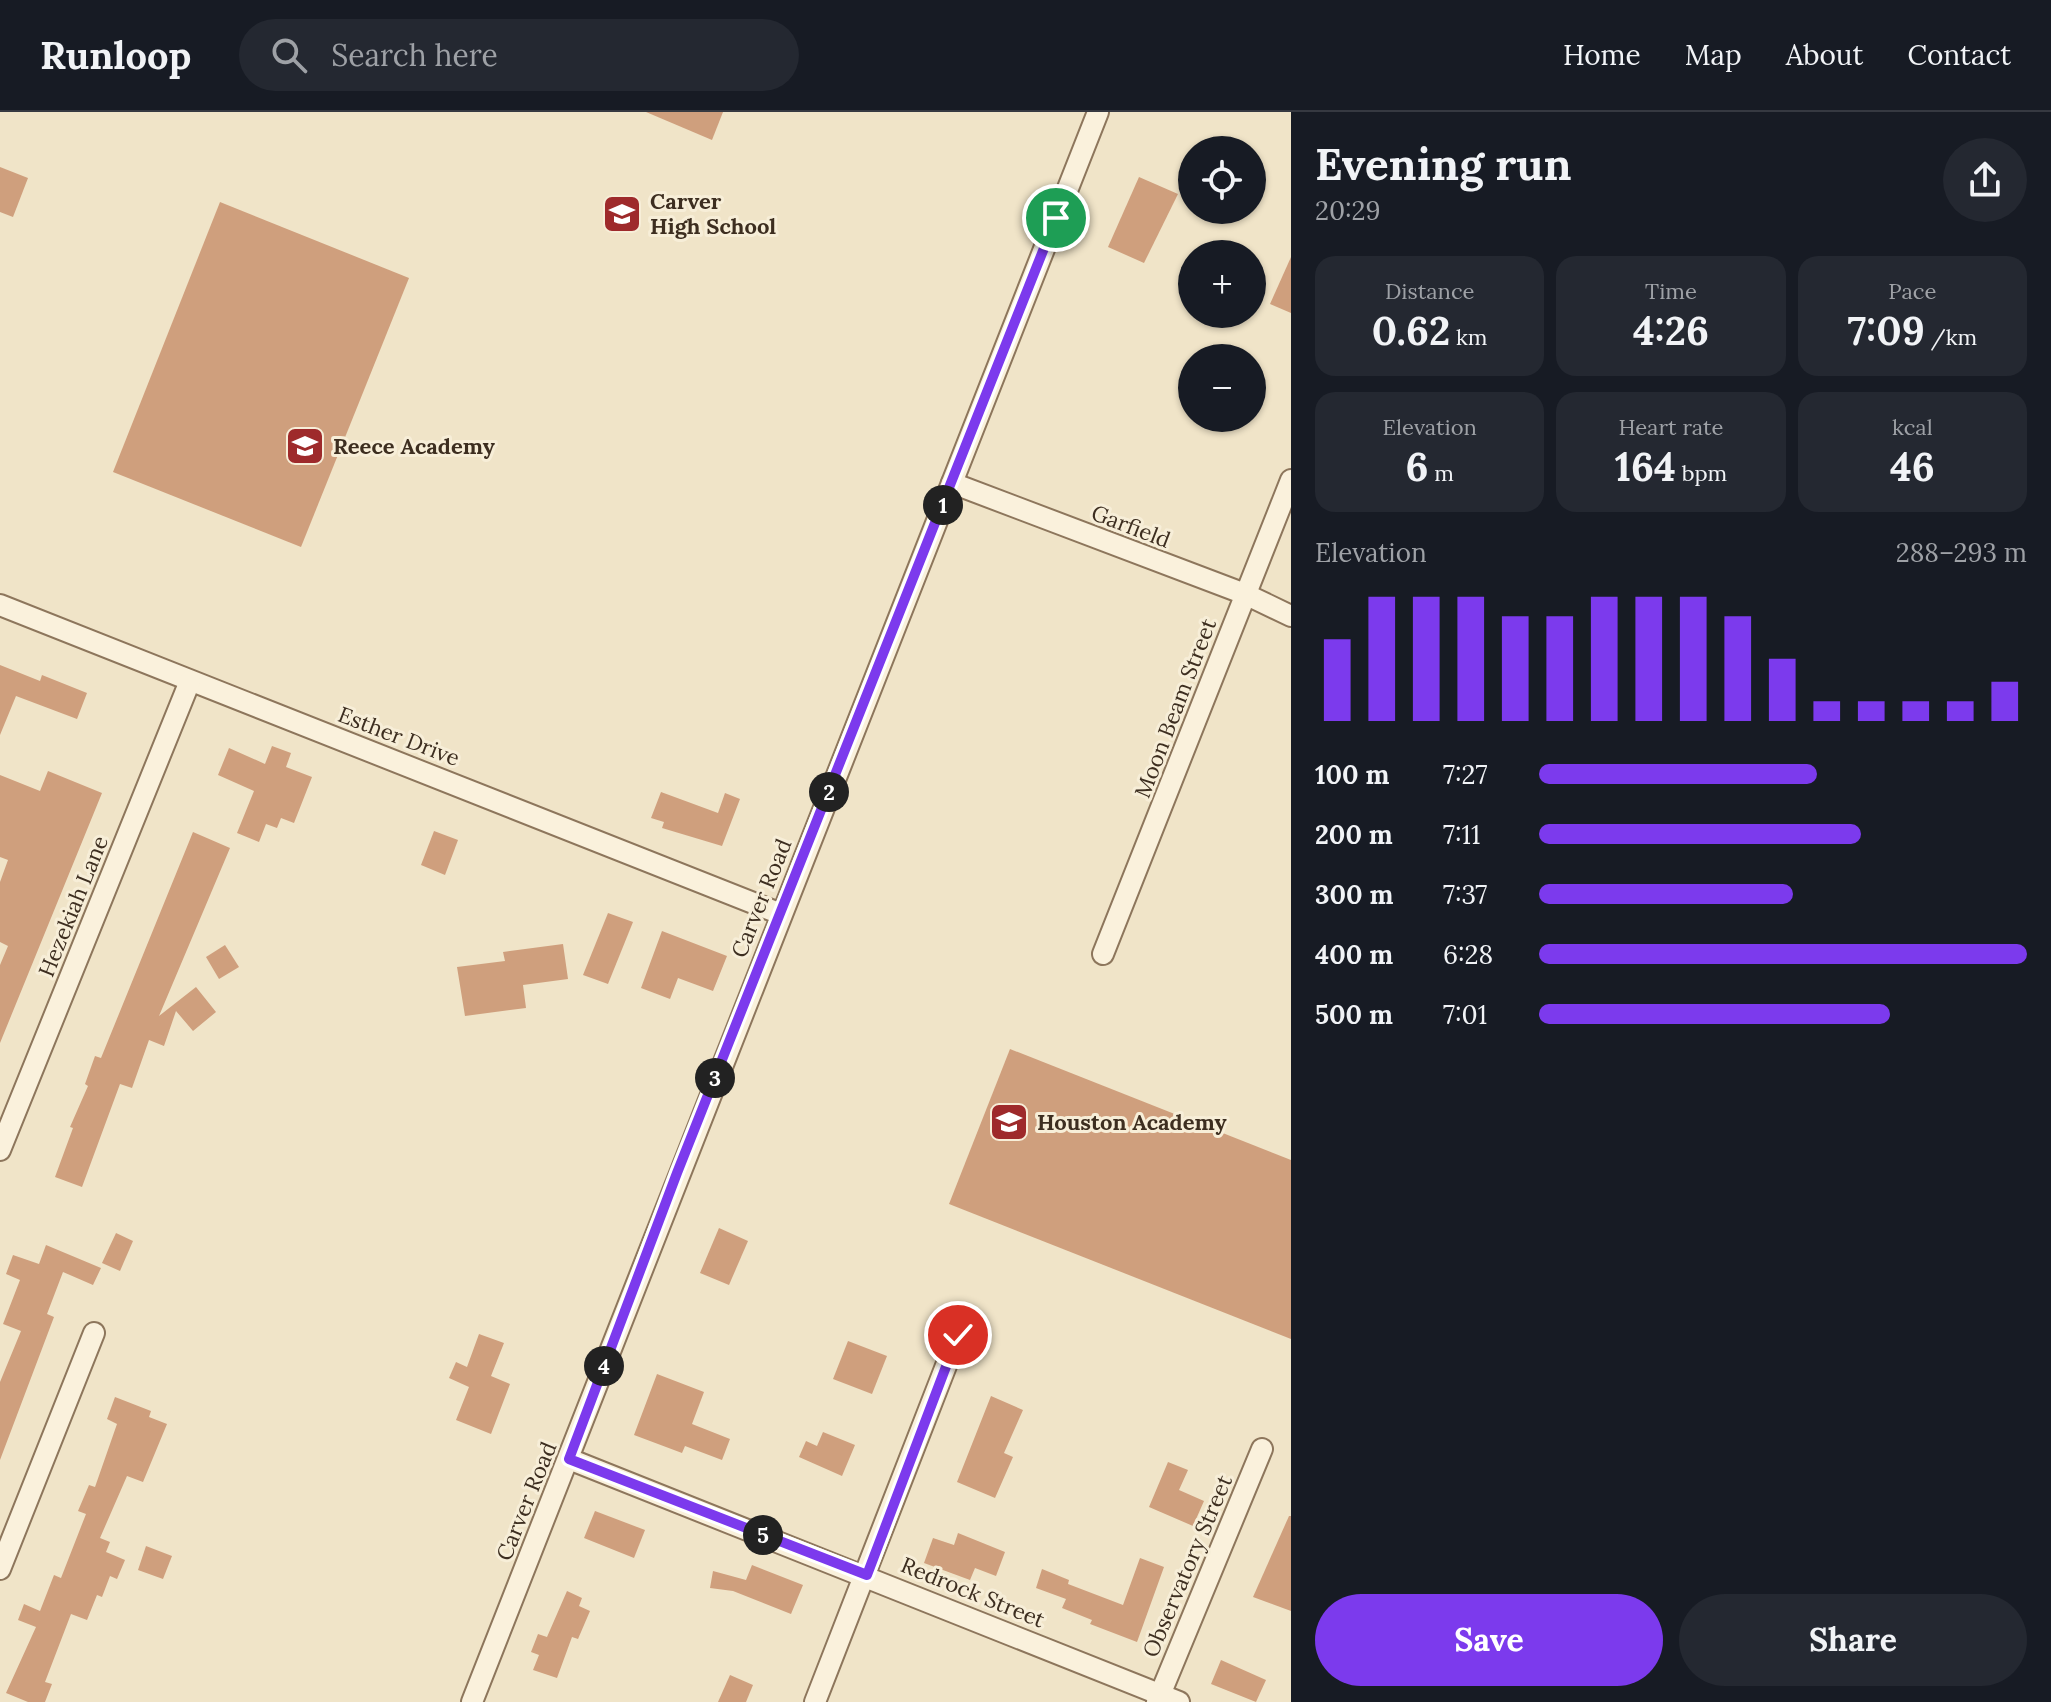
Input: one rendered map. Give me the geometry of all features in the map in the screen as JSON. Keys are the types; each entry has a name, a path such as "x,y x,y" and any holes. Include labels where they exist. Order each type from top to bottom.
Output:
{"street":[{"name":"Carver Road","path":"472,1702 1098,112"},
{"name":"Moon Beam Street","path":"1103,954 1291,480"},
{"name":"Garfield","path":"952,483 1245,594 1291,616"},
{"name":"Esther Drive","path":"0,605 781,914"},
{"name":"Hezekiah Lane","path":"0,1150 190,681"},
{"path":"0,1569 94,1333"},
{"path":"815,1702 958,1335"},
{"name":"Observatory Street","path":"1165,1700 1262,1449"},
{"name":"Redrock Street","path":"569,1459 867,1575 1165,1700"}],"building":[{"path":"646,112 723,112 712,140"},
{"path":"0,167 28,178 13,217 0,212"},
{"path":"1139,177 1178,194 1144,263 1108,247"},
{"path":"220,202 409,278 301,547 113,472"},
{"path":"1291,257 1291,313 1270,304"},
{"path":"0,665 40,681 42,675 87,693 77,719 16,696 0,735"},
{"path":"272,746 291,753 286,767 312,777 294,823 281,818 277,828 266,824 259,842 237,833 254,791 218,775 229,748 265,764"},
{"path":"48,771 102,793 0,1043 0,965 8,946 0,942 0,882 8,860 0,857 0,775 40,791"},
{"path":"661,792 718,813 725,793 740,799 722,846 662,828 664,822 651,818"},
{"path":"434,831 458,840 445,875 421,865"},
{"path":"193,832 230,848 159,1016 196,987 216,1012 193,1031 176,1011 164,1046 149,1040 132,1088 120,1084 82,1187 55,1177 73,1128 70,1127 88,1086 85,1084 95,1056 101,1058"},
{"path":"608,913 633,922 608,984 583,975"},
{"path":"662,931 727,956 713,991 678,978 670,999 641,988"},
{"path":"563,944 568,979 523,985 526,1008 465,1016 457,967 505,961 503,952"},
{"path":"225,945 239,967 219,979 206,957"},
{"path":"1010,1049 1291,1160 1291,1339 949,1204"},
{"path":"719,1228 748,1241 729,1285 700,1273"},
{"path":"116,1233 133,1241 120,1271 102,1263"},
{"path":"46,1245 101,1268 93,1285 63,1272 47,1314 54,1317 0,1460 0,1382 21,1331 3,1324 20,1280 6,1274 13,1255 39,1264"},
{"path":"479,1334 504,1343 491,1376 510,1384 491,1434 456,1420 469,1387 449,1378 456,1362 467,1367"},
{"path":"848,1341 887,1356 872,1394 833,1379"},
{"path":"657,1374 704,1392 692,1424 730,1439 722,1460 685,1446 682,1453 634,1435"},
{"path":"991,1396 1023,1410 1004,1453 1013,1457 995,1498 957,1482"},
{"path":"115,1397 151,1411 149,1417 167,1424 143,1482 127,1476 100,1538 110,1542 106,1552 125,1560 117,1579 110,1576 102,1597 97,1595 87,1620 71,1614 45,1682 52,1684 45,1702 28,1702 6,1693 36,1627 18,1620 24,1604 40,1611 54,1575 61,1578 86,1514 78,1511 89,1485 95,1487 117,1424 107,1419"},
{"path":"823,1432 855,1445 842,1476 799,1457 806,1441 817,1446"},
{"path":"1168,1462 1188,1470 1179,1490 1204,1501 1193,1526 1149,1507"},
{"path":"595,1511 645,1530 634,1558 584,1538"},
{"path":"1291,1516 1291,1611 1253,1597"},
{"path":"958,1533 1005,1552 996,1576 975,1568 970,1580 924,1563 933,1538 954,1545"},
{"path":"146,1546 172,1556 163,1579 138,1570"},
{"path":"1140,1558 1164,1567 1137,1642 1090,1624 1092,1620 1062,1608 1066,1599 1036,1588 1042,1569 1069,1580 1068,1584 1123,1605"},
{"path":"752,1565 803,1585 791,1614 733,1591 710,1588 713,1571 746,1580"},
{"path":"567,1591 582,1598 579,1606 590,1611 578,1639 572,1637 557,1678 533,1670 539,1655 531,1652 538,1634 547,1637"},
{"path":"1221,1660 1266,1680 1256,1702 1211,1684"},
{"path":"730,1675 753,1685 746,1702 718,1702"}],"place":[{"name":"Carver High School","path":"622,214"},
{"name":"Reece Academy","path":"305,446"},
{"name":"Houston Academy","path":"1009,1122"}],"route":[{"path":"958,1335 867,1575 569,1459 677,1173 1056,218"}]}
